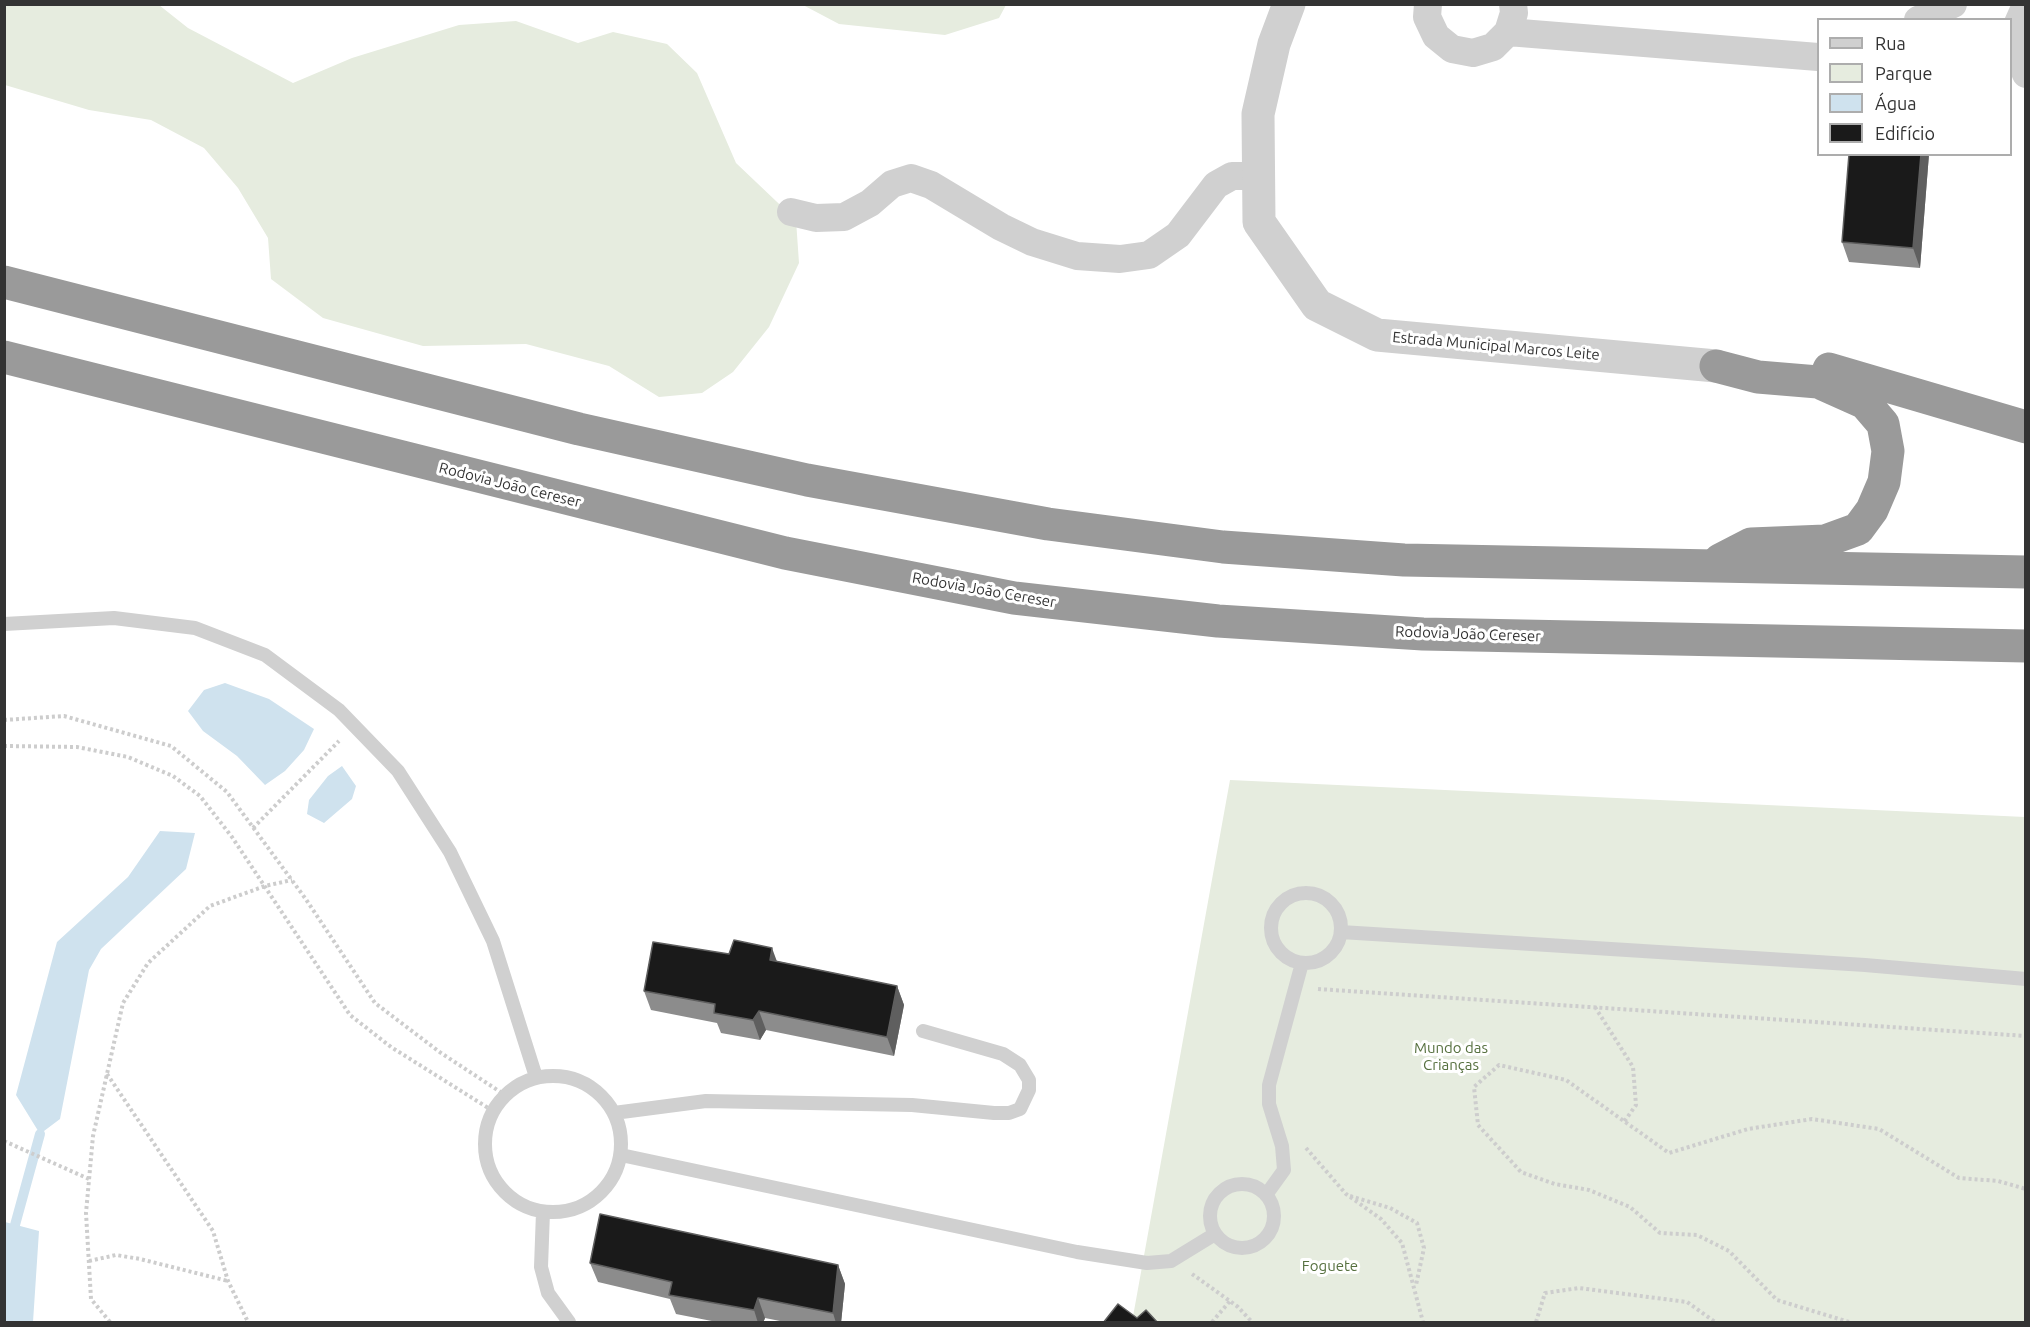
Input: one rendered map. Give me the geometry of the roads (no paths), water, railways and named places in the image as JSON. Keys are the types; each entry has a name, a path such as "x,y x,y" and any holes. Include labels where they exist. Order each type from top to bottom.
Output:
{"highway":[{"path":"4,282 579,429 807,480 1047,524 1223,547 1404,560 2025,572"},
{"name":"Rodovia João Cereser","path":"4,357 785,553 1014,598 1218,621 1423,634 2025,646"},
{"path":"1716,366 1760,360 1822,367 2025,427"},
{"path":"1708,566 1752,544 1825,541 1858,529 1872,510 1884,482 1888,451 1883,424 1865,403 1818,382 1758,377 1716,366"}],"street":[{"name":"Estrada Municipal Marcos Leite","path":"1289,4 1274,44 1258,114 1260,222 1317,305 1377,335 1716,366"},
{"path":"1428,4 1427,17 1436,36 1452,49 1473,53 1493,47 1508,33 1514,13 1513,4"},
{"path":"1922,18 1953,4"},
{"path":"2025,5 2015,30 2016,51 2025,74"},
{"path":"1508,33 1817,57"},
{"path":"792,212 816,218 844,217 870,203 892,184 911,178 931,185 1001,227 1032,242 1077,256 1120,260 1149,255 1178,236 1216,185 1224,180 1232,176 1258,176"}],"lane":[{"path":"4,624 114,618 195,628 265,655 339,710 398,771 450,852 493,941 536,1077"},
{"path":"1303,894 1323,897 1333,906 1340,918 1341,932 1337,945 1328,956 1316,962 1302,963 1284,954 1272,938 1271,924 1275,911 1284,900 1303,894"},
{"path":"1341,932 1865,965 2025,979"},
{"path":"1266,1195 1284,1170 1282,1146 1269,1104 1269,1085 1302,963"},
{"path":"614,1113 706,1101 912,1105 994,1113 1008,1113 1020,1109 1026,1100 1029,1080 1020,1065 1003,1054 923,1031"},
{"path":"560,1076 582,1082 602,1095 614,1113 621,1133 621,1155 614,1175 602,1192 585,1204 565,1212 543,1212 521,1205 502,1190 489,1171 484,1148 487,1124 493,1111 514,1087 536,1077 560,1076"},
{"path":"621,1155 1077,1252 1147,1263 1171,1261 1215,1234"},
{"path":"1237,1184 1248,1184 1266,1195 1274,1215 1269,1234 1261,1242 1241,1248 1222,1241 1215,1234 1209,1213 1218,1194 1237,1184"},
{"path":"543,1212 542,1267 548,1293 569,1323"}],"water":[{"path":"225,683 269,699 314,729 304,750 285,771 265,785 237,756 203,731 188,711 204,690"},
{"path":"342,766 356,786 352,799 324,823 307,814 309,800 328,776"},
{"path":"160,831 195,833 186,869 101,949 89,970 60,1119 40,1134 16,1095 57,942 128,877"},
{"path":"5,1222 39,1231 33,1322 5,1322"}],"waterway":[{"path":"15,1225 40,1134"}],"park label":[{"name":"Mundo das Crianças","path":"1451,1056"},
{"name":"Foguete","path":"1330,1266"}]}
